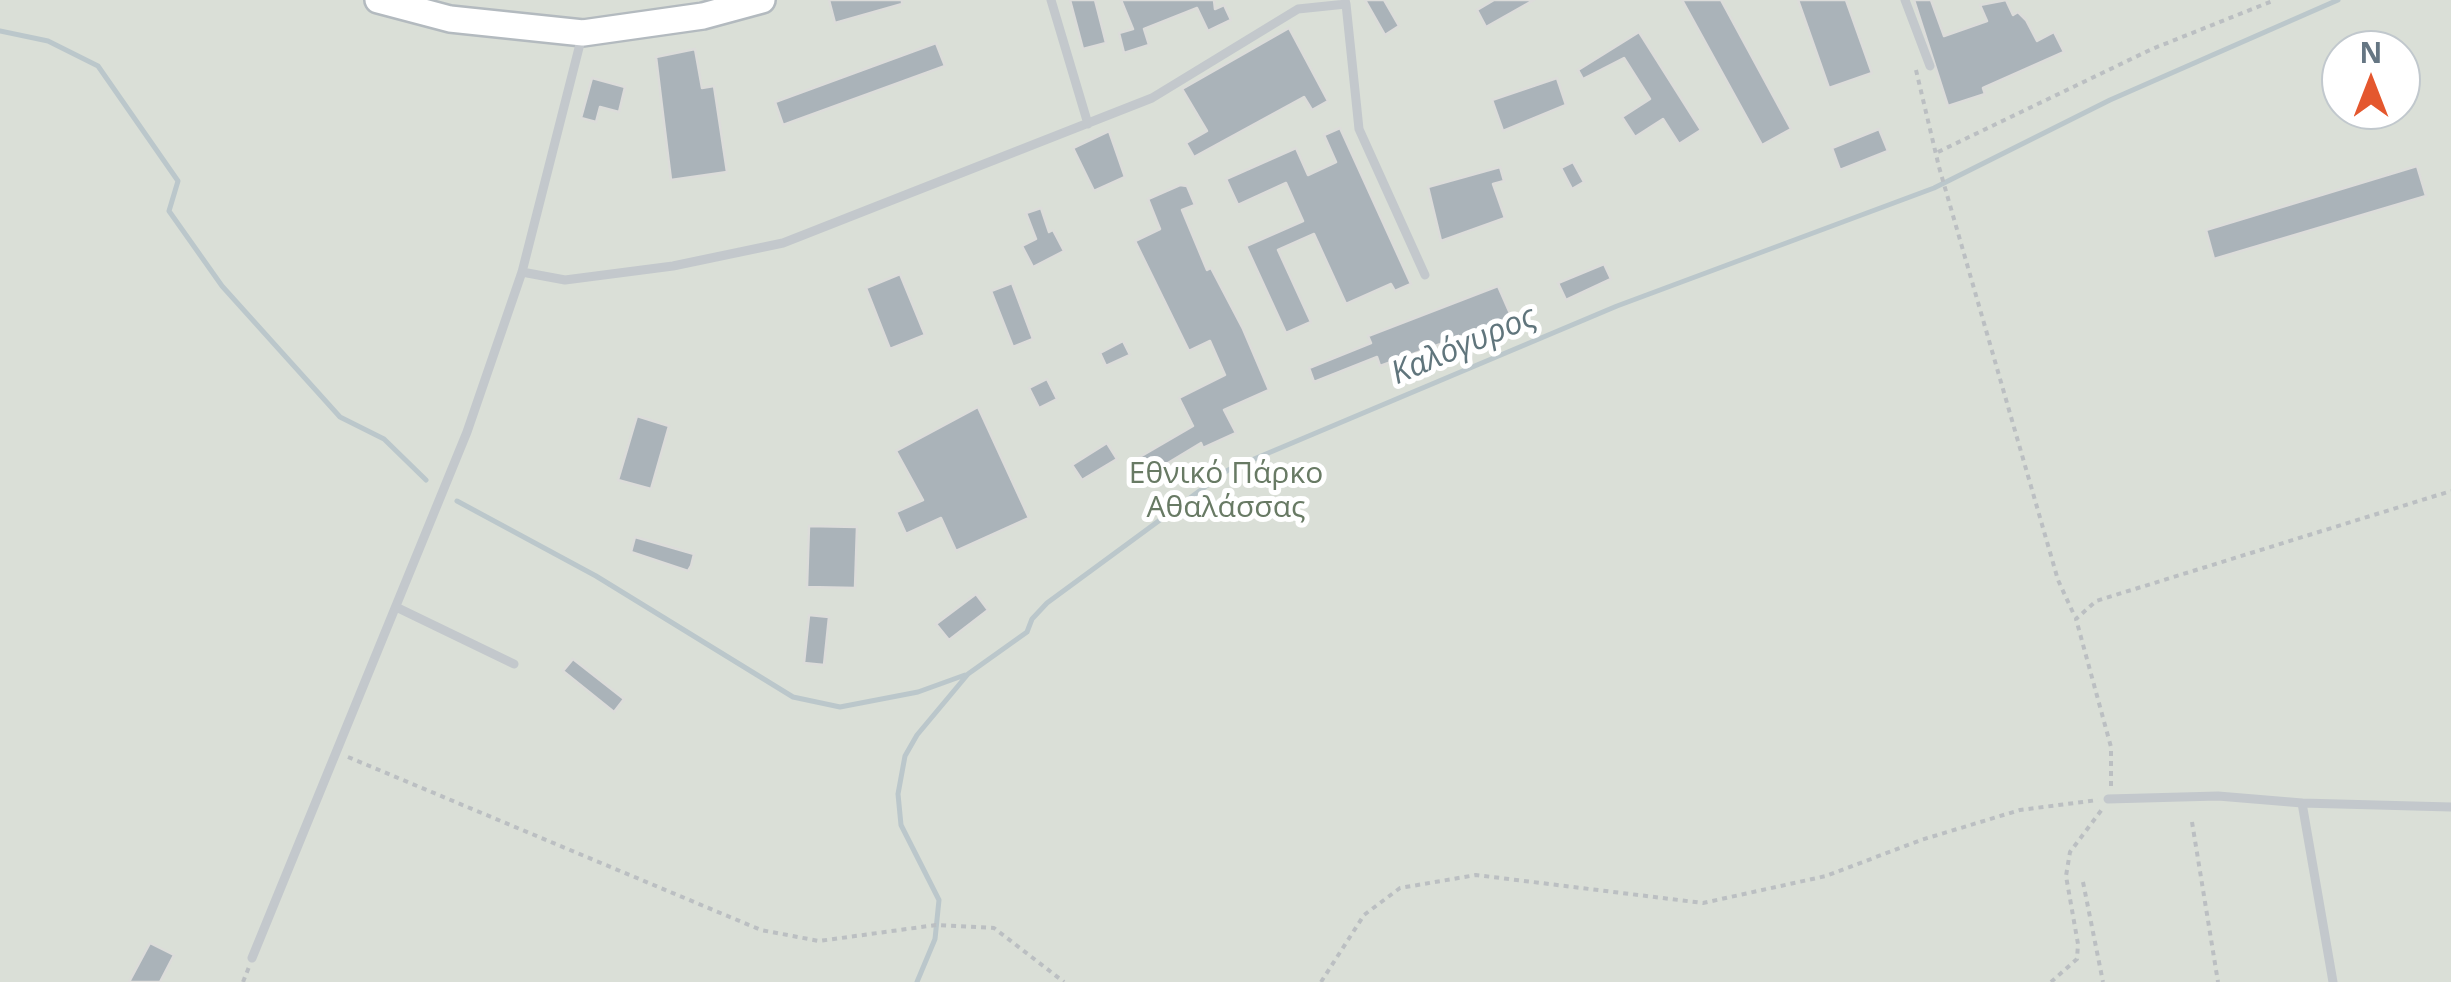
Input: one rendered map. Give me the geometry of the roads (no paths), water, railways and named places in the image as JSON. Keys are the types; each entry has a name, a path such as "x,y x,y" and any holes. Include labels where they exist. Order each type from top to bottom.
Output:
{"main road":[{"path":"378,0 450,19 583,33 672,22 762,0"}],"lane":[{"path":"1050,0 1088,124"},
{"path":"1905,0 1930,66"},
{"path":"522,272 564,280 673,266 784,243 1152,98 1298,5 1346,2 1359,130 1426,275"},
{"path":"252,958 467,432 522,272 583,33"},
{"path":"396,608 514,664"},
{"path":"2108,799 2218,796 2302,803 2451,807"},
{"path":"2302,803 2333,982"}],"waterway":[{"name":"Καλόγυρος","path":"917,982 935,939 939,900 901,825 898,794 905,756 917,735 968,674 1027,632 1032,619 1047,603 1228,470 1617,306 1934,188 2110,100 2338,0"},
{"path":"0,31 48,41 98,66 178,181 169,211 222,286 340,417 384,439 426,480"},
{"path":"457,501 596,576 793,697 840,707 918,692 965,675"}],"park label":[{"name":"Εθνικό Πάρκο Αθαλάσσας","path":"1226,491"}]}
